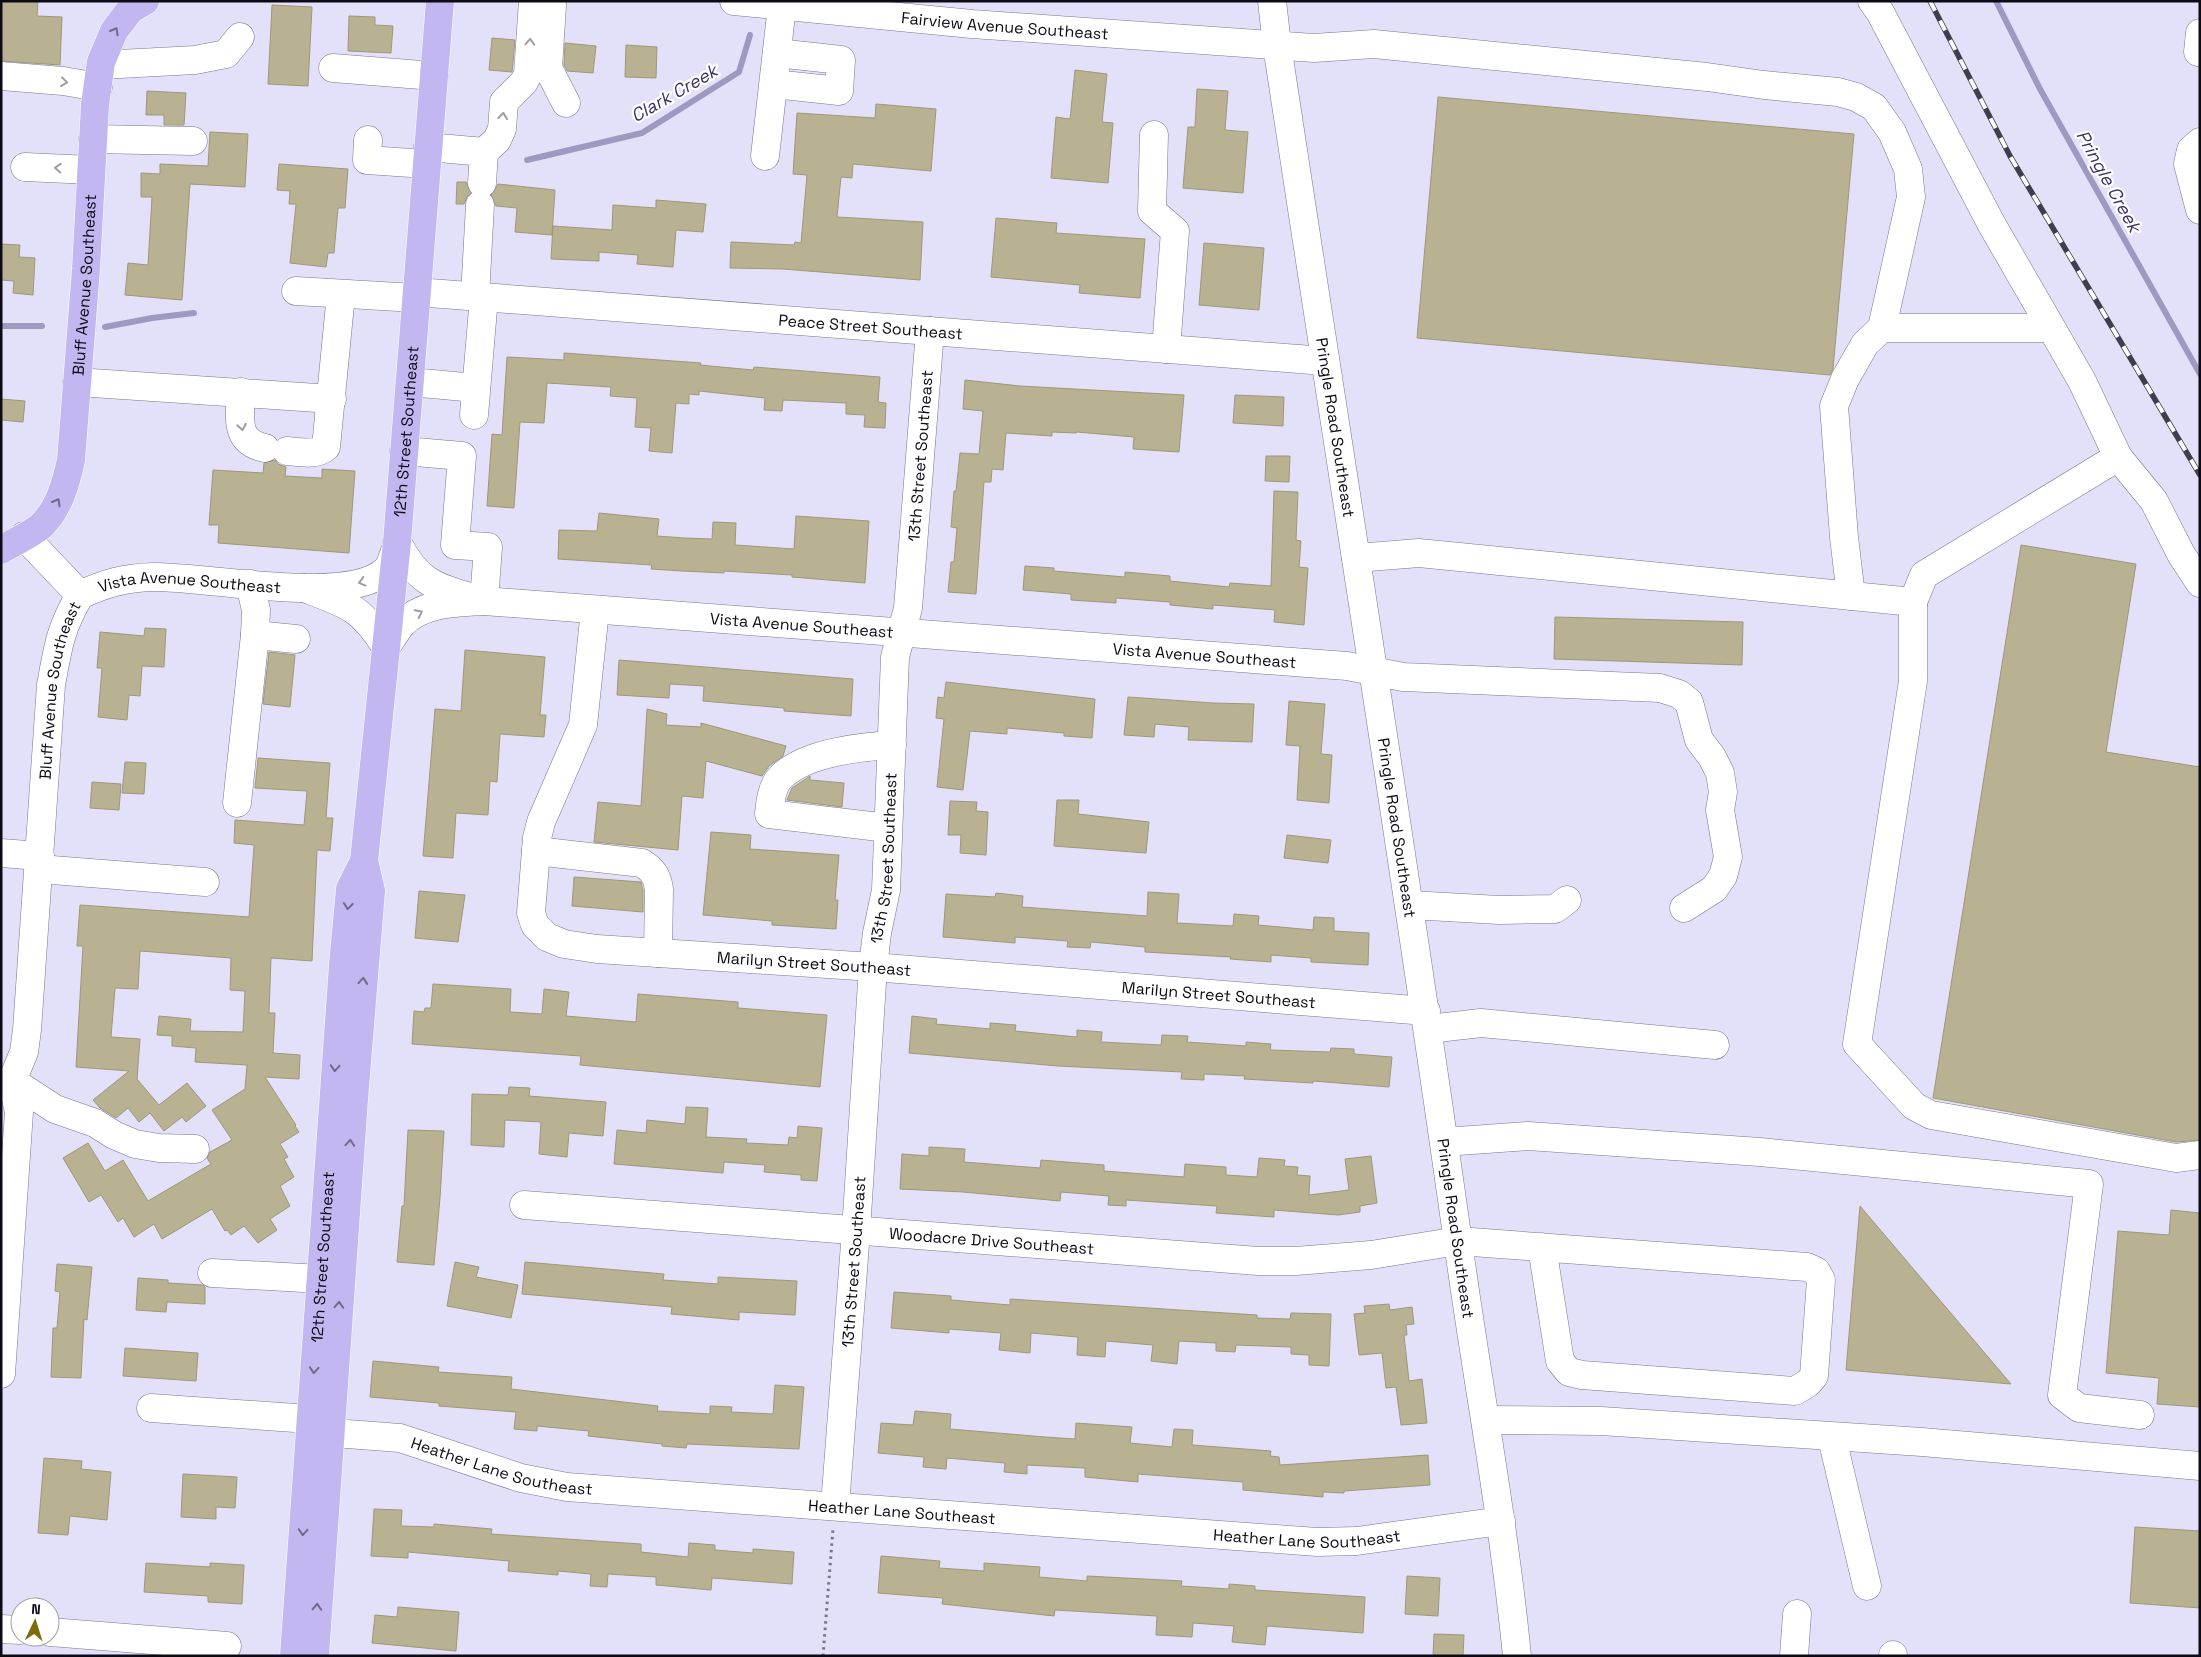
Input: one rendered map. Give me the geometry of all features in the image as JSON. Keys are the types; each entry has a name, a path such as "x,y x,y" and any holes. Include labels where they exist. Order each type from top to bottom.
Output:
{"main road":[{"name":"12th Street Southeast","path":"294,1656 320,1425 371,891 364,861 396,546 440,1"},
{"name":"Bluff Avenue Southeast","path":"12,543 41,525 56,505 64,488 71,460 93,139 100,76 114,31 136,4"},
{"name":"12th Street Southeast","path":"315,1656 320,1425 320,1279 348,908 350,890 364,861"}],"street":[{"path":"368,140 366,160 484,152 500,135 504,102 524,82 528,74 533,1"},
{"path":"552,1 548,68 566,102"},
{"name":"Fairview Avenue Southeast","path":"734,1 972,24 1314,48 1374,44 1707,77 1838,92 1856,97 1874,107 1892,132 1908,169 1910,196 1882,328"},
{"name":"Pringle Road Southeast","path":"1272,1 1325,362 1410,905 1458,1241 1501,1522 1517,1656"},
{"path":"1872,1 1880,12 1992,225 2082,382 2118,457 2154,500 2181,554 2200,583"},
{"path":"765,156 782,6"},
{"path":"1,76 31,80 63,81 100,76 226,54 240,37"},
{"path":"774,84 839,91 841,60 777,54"},
{"path":"333,68 434,76"},
{"path":"1154,135 1152,211 1175,231 1166,349"},
{"path":"93,139 193,140"},
{"path":"2200,142 2191,150 2188,164 2200,210"},
{"path":"474,415 484,152"},
{"path":"25,166 91,170"},
{"name":"Peace Street Southeast","path":"296,291 341,294 479,297 1325,362"},
{"path":"241,392 241,431 252,445 276,450 310,453 323,450 326,447 332,399 341,294"},
{"path":"1851,596 1844,537 1834,406 1845,379 1865,344 1882,328 2051,328"},
{"name":"13th Street Southeast","path":"835,1506 856,1231 873,967 876,932 886,890 895,657 908,608 930,331"},
{"path":"77,382 332,399"},
{"path":"410,382 476,388"},
{"path":"404,451 462,456 455,545 488,547 484,602"},
{"path":"2118,457 1924,575 1914,602 1913,681 1857,1044 1914,1106 1931,1116 2176,1158 2200,1155"},
{"name":"Bluff Avenue Southeast","path":"7,1085 24,1052 27,1030 52,684 60,637 66,618 80,595 12,543"},
{"path":"396,546 421,576 447,590 484,602"},
{"name":"Vista Avenue Southeast","path":"80,595 119,579 154,577 304,588 349,586 366,582 387,570 396,546"},
{"path":"1356,558 1419,553 1914,602"},
{"path":"237,802 255,635 256,610 250,584"},
{"name":"Vista Avenue Southeast","path":"304,588 349,605 373,626 386,647"},
{"path":"386,647 401,625 424,609 449,604 484,602"},
{"name":"Vista Avenue Southeast","path":"484,602 1347,666 1402,677 1660,688 1679,694 1689,702 1699,740 1712,757 1720,773 1723,792 1720,810 1728,857 1723,876 1714,889 1684,908"},
{"name":"Marilyn Street Southeast","path":"595,610 583,725 541,822 536,851 531,912 535,925 547,937 564,944 597,949 873,967 1427,1020 1715,1044"},
{"path":"255,635 296,639"},
{"path":"888,828 769,814 770,800 780,778 798,766 827,755 863,747 892,745"},
{"path":"536,851 642,863 651,869 657,878 659,889 658,953"},
{"path":"1,854 39,862 205,882"},
{"path":"1410,905 1499,910 1555,909 1567,900"},
{"path":"7,1085 55,1109 95,1123 114,1135 135,1144 160,1148 195,1149"},
{"path":"1,1374 19,1112 7,1085"},
{"path":"1444,1142 1538,1137 1760,1152 2088,1184 2062,1395 2079,1408 2140,1415"},
{"name":"Woodacre Drive Southeast","path":"524,1205 1258,1261 1296,1261 1371,1255 1458,1241 1542,1247 1771,1264 1807,1267 1816,1271 1821,1280 1814,1376 1808,1383 1795,1390 1582,1375 1569,1372 1560,1361 1542,1247"},
{"path":"212,1273 320,1279"},
{"name":"Heather Lane Southeast","path":"151,1408 295,1418 347,1434 400,1438 521,1478 567,1487 1317,1542 1397,1537 1501,1522"},
{"path":"1486,1420 1601,1421 1832,1438 1922,1442 2200,1466"},
{"path":"1832,1438 1867,1586"},
{"path":"1794,1656 1797,1614"},
{"path":"60,1633 227,1646"}],"path":[{"path":"823,1656 835,1506"}],"building":[{"path":"1,1 38,1 37,16 62,17 60,65 1,61"},
{"path":"272,5 312,7 308,86 268,84"},
{"path":"349,16 375,17 375,25 393,26 391,53 348,51"},
{"path":"492,38 515,40 512,72 489,70"},
{"path":"565,43 596,46 593,73 567,71 564,65"},
{"path":"626,45 657,47 656,78 625,77"},
{"path":"1075,70 1107,74 1102,122 1113,123 1108,183 1051,178 1056,117 1070,119"},
{"path":"1197,89 1228,91 1225,130 1248,132 1243,193 1183,188 1188,127 1195,127"},
{"path":"147,91 186,93 184,125 164,125 164,115 146,115"},
{"path":"1438,97 1854,134 1833,369 1830,375 1417,338"},
{"path":"876,104 936,109 931,171 853,164 852,178 841,177 837,217 923,222 920,280 783,269 730,268 731,242 794,245 795,242 801,243 807,175 793,174 797,113 875,118"},
{"path":"210,132 248,134 245,187 190,184 182,300 125,295 128,263 148,265 152,197 141,197 141,173 160,174 160,164 208,166"},
{"path":"279,164 348,169 345,208 338,208 334,253 328,253 326,267 290,263 296,204 289,204 290,191 277,190"},
{"path":"457,182 466,182 471,193 464,204 456,204"},
{"path":"498,184 555,190 552,235 515,232 517,208 496,206 491,195"},
{"path":"656,200 706,204 703,232 676,230 673,267 637,264 638,255 599,252 599,261 551,259 553,226 612,230 613,205 656,208"},
{"path":"996,218 1057,223 1056,233 1145,239 1140,298 1079,293 1080,285 991,277"},
{"path":"1204,243 1264,248 1259,310 1199,305"},
{"path":"1,244 20,245 19,257 35,258 33,295 13,293 14,281 1,280"},
{"path":"564,353 701,363 700,365 753,370 754,367 880,377 878,402 886,403 885,428 864,427 865,415 846,414 846,403 783,400 782,411 764,410 765,398 699,391 699,395 689,394 689,404 676,403 672,453 649,451 651,428 635,427 637,398 610,396 611,387 547,383 544,423 520,422 514,508 487,506 492,434 502,435 507,357 564,360"},
{"path":"965,380 1020,386 1184,395 1179,452 1133,449 1134,437 1077,432 1052,432 1052,436 1006,433 1003,470 992,469 991,482 984,482 976,594 948,592 951,562 954,562 957,528 951,527 960,453 979,454 983,411 963,409"},
{"path":"1235,395 1284,397 1283,426 1233,423"},
{"path":"1,399 25,401 23,422 1,420"},
{"path":"1266,456 1290,456 1289,482 1265,481"},
{"path":"275,460 278,464 286,467 285,476 322,478 322,469 355,471 349,553 218,543 219,525 209,525 213,470 263,473 264,463"},
{"path":"1274,491 1298,492 1296,540 1301,541 1299,567 1308,568 1304,625 1274,622 1275,610 1213,605 1213,609 1170,605 1170,602 1116,598 1116,603 1071,600 1071,594 1023,590 1025,566 1054,568 1054,571 1125,577 1125,572 1170,576 1170,581 1229,587 1230,583 1271,586"},
{"path":"599,513 659,519 657,536 712,539 713,522 736,523 735,545 794,549 796,516 869,521 865,583 792,577 792,575 651,569 652,565 558,559 559,530 597,531"},
{"path":"2021,545 2136,564 2106,752 2200,767 2200,1140 2176,1142 1933,1098"},
{"path":"1555,617 1743,622 1742,665 1554,659"},
{"path":"145,628 166,629 164,667 142,666 140,696 129,695 127,720 98,717 102,668 97,668 100,632 144,636"},
{"path":"465,650 545,657 540,715 546,715 544,737 500,734 497,782 490,781 488,815 456,813 453,858 423,856 435,709 461,711"},
{"path":"269,652 295,655 290,707 263,704"},
{"path":"619,660 853,679 851,716 784,711 784,708 703,701 704,686 670,684 669,698 617,695"},
{"path":"946,682 1095,699 1092,738 1064,736 1064,733 1007,728 1007,734 970,731 963,790 937,787 944,719 936,718 938,697 944,698"},
{"path":"1128,697 1254,704 1252,742 1188,740 1189,727 1155,724 1154,737 1124,735"},
{"path":"1289,701 1325,704 1321,754 1332,755 1329,803 1297,800 1300,746 1286,745"},
{"path":"647,709 667,714 666,725 701,727 701,723 786,746 783,756 769,766 762,776 706,761 703,798 682,796 678,850 594,842 598,802 641,806"},
{"path":"258,758 330,763 326,818 333,818 330,851 317,850 312,961 271,958 269,1013 275,1013 273,1053 300,1055 299,1079 265,1077 299,1132 280,1144 288,1157 284,1159 294,1177 280,1186 290,1206 270,1219 277,1230 258,1243 244,1226 231,1235 227,1230 225,1231 212,1209 162,1239 154,1224 134,1237 123,1218 118,1222 101,1195 89,1202 63,1158 88,1143 105,1171 123,1160 148,1201 211,1164 207,1158 210,1152 232,1140 212,1110 245,1089 247,1065 195,1062 196,1048 172,1046 172,1036 157,1035 159,1016 191,1019 190,1031 243,1032 245,991 230,990 231,958 140,951 138,989 115,988 111,1037 140,1039 137,1079 159,1105 187,1083 206,1106 186,1122 182,1117 164,1131 150,1113 139,1122 128,1108 116,1118 100,1108 93,1100 129,1071 76,1067 83,946 77,946 80,905 249,917 254,845 234,843 235,820 304,825 307,791 255,788"},
{"path":"125,762 146,763 144,794 122,793"},
{"path":"810,776 810,780 844,783 842,807 787,800 792,788"},
{"path":"92,782 121,784 119,810 90,808"},
{"path":"1057,800 1079,800 1078,814 1149,822 1146,853 1054,846"},
{"path":"950,801 977,802 976,811 988,812 986,855 960,853 961,835 948,835"},
{"path":"711,832 751,835 750,849 839,855 835,900 838,900 836,929 772,925 772,921 703,915"},
{"path":"1287,835 1331,840 1328,863 1284,858"},
{"path":"574,877 641,882 643,912 572,906"},
{"path":"419,891 465,895 458,942 415,938"},
{"path":"1148,892 1179,894 1177,923 1233,926 1234,914 1259,916 1258,925 1313,930 1314,917 1334,918 1334,931 1369,933 1368,965 1311,962 1311,958 1271,955 1271,962 1230,959 1231,957 1145,952 1145,947 1091,942 1090,948 1067,947 1068,941 1015,937 1015,943 943,937 946,894 995,897 996,893 1023,896 1022,907 1147,916"},
{"path":"433,984 511,989 510,1012 542,1014 544,989 569,992 566,1016 636,1022 638,994 738,1002 738,1008 827,1015 820,1087 580,1065 581,1056 412,1044 414,1011 424,1012 425,1008 431,1008"},
{"path":"912,1016 937,1019 936,1024 990,1029 990,1023 1016,1025 1015,1031 1077,1037 1077,1030 1102,1032 1101,1042 1161,1045 1162,1035 1188,1036 1187,1042 1246,1046 1246,1042 1271,1044 1270,1050 1330,1052 1331,1048 1354,1049 1354,1054 1392,1057 1389,1087 1313,1081 1313,1083 1244,1079 1245,1076 1204,1074 1204,1080 1181,1079 1182,1072 1058,1066 909,1053"},
{"path":"509,1087 530,1088 529,1096 606,1102 603,1136 569,1133 567,1157 539,1154 541,1122 505,1120 504,1147 471,1145 472,1094 508,1095"},
{"path":"686,1107 708,1108 706,1137 747,1139 746,1143 788,1145 789,1137 797,1138 798,1126 822,1128 817,1181 801,1180 801,1175 764,1172 765,1165 724,1162 723,1173 614,1164 617,1130 646,1133 647,1120 685,1124"},
{"path":"408,1130 444,1131 434,1265 397,1262 402,1206 404,1206"},
{"path":"929,1147 965,1149 964,1162 1040,1168 1041,1160 1104,1165 1104,1171 1184,1177 1185,1164 1226,1167 1226,1175 1257,1177 1259,1158 1285,1160 1284,1166 1298,1167 1297,1175 1310,1176 1309,1195 1349,1190 1345,1159 1371,1156 1377,1203 1360,1206 1360,1212 1338,1215 1274,1210 1274,1217 1216,1213 1217,1206 1126,1200 1126,1206 1108,1205 1109,1196 1061,1192 1060,1201 963,1192 900,1189 902,1154 929,1156"},
{"path":"1860,1206 2011,1384 1846,1370"},
{"path":"2171,1210 2200,1213 2200,1407 2157,1404 2159,1378 2106,1373 2118,1231 2169,1235"},
{"path":"455,1262 479,1267 476,1277 518,1285 511,1318 447,1306"},
{"path":"525,1262 664,1274 663,1280 718,1284 718,1277 797,1281 795,1315 739,1312 739,1320 671,1314 672,1307 522,1294"},
{"path":"57,1264 92,1267 87,1320 84,1319 81,1378 51,1377 53,1328 57,1328 60,1292 55,1291"},
{"path":"138,1278 168,1280 168,1283 203,1285 205,1287 205,1304 167,1302 166,1312 136,1310"},
{"path":"894,1292 951,1296 951,1300 1010,1305 1010,1299 1257,1315 1257,1318 1290,1319 1291,1313 1331,1314 1329,1366 1309,1365 1309,1355 1291,1354 1291,1347 1236,1345 1235,1352 1216,1351 1216,1343 1179,1341 1177,1364 1151,1361 1153,1345 1106,1341 1105,1357 1077,1355 1078,1337 1031,1333 1030,1353 999,1350 1001,1333 949,1329 949,1333 891,1328"},
{"path":"1389,1304 1390,1310 1412,1307 1414,1324 1406,1325 1407,1335 1404,1335 1409,1381 1422,1379 1427,1423 1401,1425 1396,1387 1386,1388 1382,1353 1359,1355 1354,1314 1365,1313 1364,1306"},
{"path":"125,1348 198,1353 196,1381 123,1376"},
{"path":"373,1361 439,1367 438,1372 512,1377 511,1389 658,1406 657,1411 710,1414 710,1406 732,1407 731,1412 773,1414 775,1385 804,1387 799,1449 687,1444 686,1448 588,1436 589,1431 537,1426 537,1431 514,1429 516,1412 439,1406 439,1403 370,1397"},
{"path":"915,1411 951,1414 950,1429 1045,1437 1075,1439 1076,1423 1132,1427 1130,1443 1172,1447 1174,1429 1193,1430 1192,1445 1271,1451 1270,1456 1279,1457 1280,1465 1428,1455 1430,1485 1344,1491 1344,1493 1323,1492 1323,1497 1243,1490 1243,1482 1138,1474 1138,1482 1085,1477 1085,1468 1027,1465 1027,1474 1004,1472 1005,1463 947,1458 946,1469 923,1467 924,1457 878,1453 881,1423 913,1425"},
{"path":"44,1458 82,1461 81,1469 111,1472 107,1520 70,1516 68,1535 38,1533"},
{"path":"183,1474 237,1477 235,1508 216,1507 216,1519 181,1517"},
{"path":"374,1509 402,1510 401,1526 434,1527 434,1524 492,1529 491,1534 641,1544 641,1552 688,1557 689,1543 715,1545 715,1550 753,1553 753,1549 794,1552 792,1584 712,1578 711,1590 656,1585 656,1577 608,1574 607,1587 590,1586 591,1574 558,1571 558,1575 508,1571 509,1561 408,1552 408,1558 371,1556"},
{"path":"2135,1527 2200,1531 2200,1608 2130,1603"},
{"path":"881,1556 940,1561 939,1568 984,1571 984,1563 1040,1567 1039,1577 1087,1581 1087,1576 1182,1581 1181,1586 1229,1589 1229,1584 1255,1586 1255,1590 1365,1597 1363,1633 1267,1626 1265,1645 1232,1642 1234,1626 1193,1623 1192,1637 1156,1635 1157,1616 1055,1610 1054,1616 942,1604 943,1598 878,1593"},
{"path":"146,1563 210,1567 210,1563 244,1565 242,1604 208,1602 208,1596 144,1592"},
{"path":"1407,1576 1440,1578 1438,1616 1405,1614"},
{"path":"398,1607 459,1612 456,1651 372,1643 375,1615 397,1617"},
{"path":"1434,1634 1464,1635 1463,1656 1433,1656"}],"waterway":[{"name":"Pringle Creek","path":"1996,1 2040,89 2200,374"},
{"name":"Clark Creek","path":"527,160 642,133 739,72 750,35"},
{"name":"Clark Creek","path":"105,327 152,318 194,313"},
{"name":"Clark Creek","path":"1,326 42,326"}],"railway":[{"path":"1930,1 2010,156 2200,475"}]}
